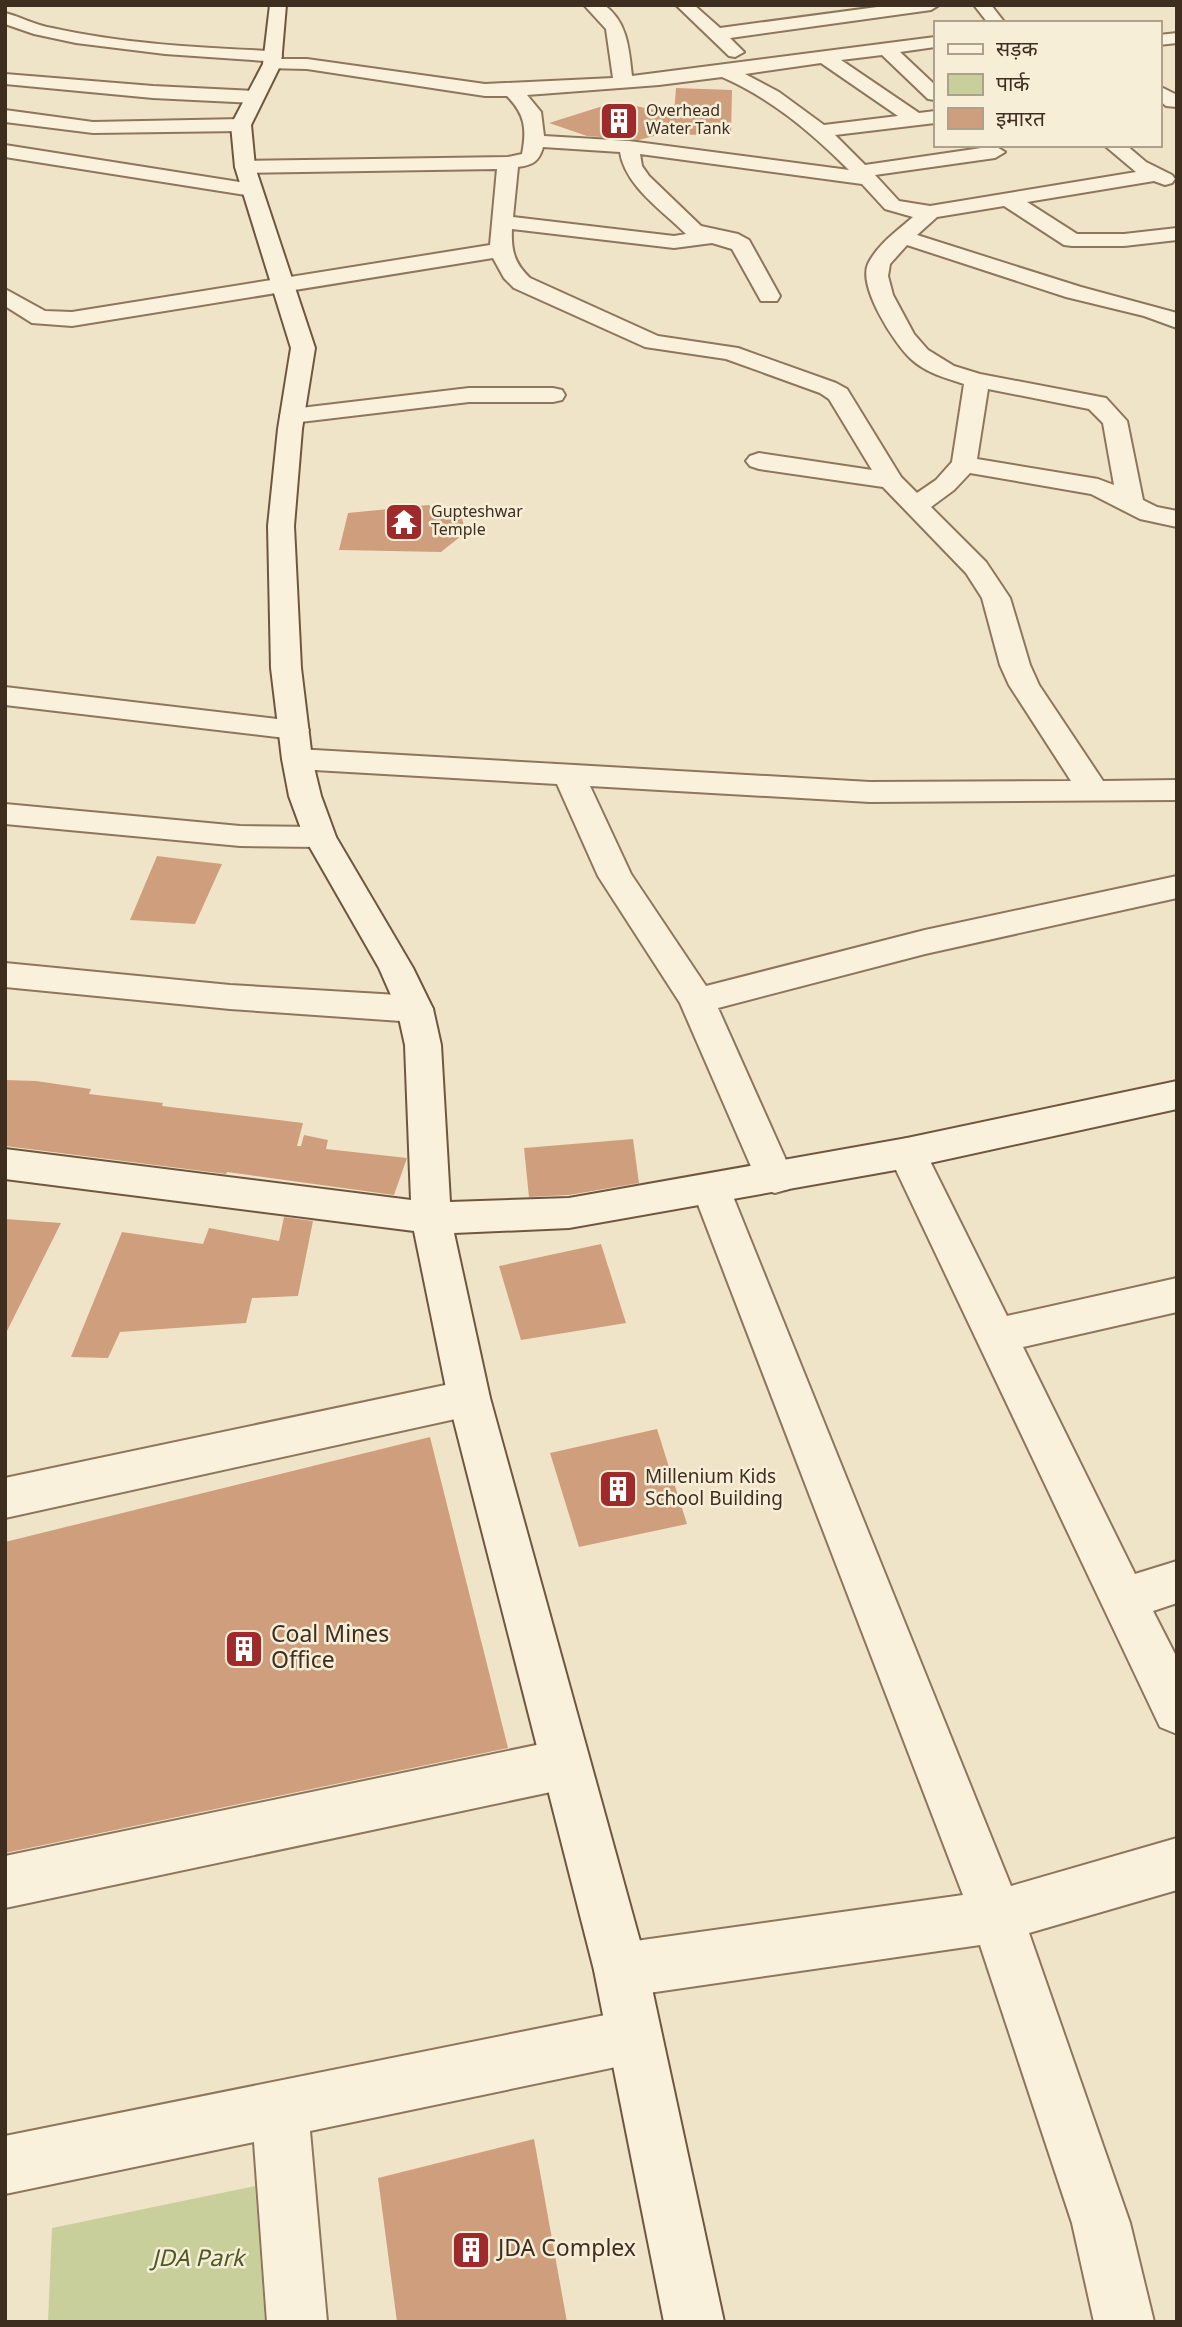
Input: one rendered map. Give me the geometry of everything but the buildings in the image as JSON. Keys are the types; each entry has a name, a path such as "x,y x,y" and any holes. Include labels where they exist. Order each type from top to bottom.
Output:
{"street":[{"path":"278,5 273,60 248,111 249,178 303,348 292,416 281,526 286,668 295,745 305,796 320,837 396,968 415,1009 423,1045 431,1218 469,1398 621,1970 694,2322"},
{"path":"592,5 617,29 623,82"},
{"path":"685,5 750,66"},
{"path":"717,34 886,8 931,5"},
{"path":"982,5 994,21"},
{"path":"964,9 974,21"},
{"path":"5,18 33,29 76,38 307,64 485,90 623,82 934,42"},
{"path":"885,48 934,93"},
{"path":"823,56 915,119"},
{"path":"724,71 760,87 822,131 892,205 902,209 930,212 1154,175"},
{"path":"5,79 153,92 248,111"},
{"path":"5,151 249,178 508,163 526,160 531,156 535,141 536,121 533,111 512,90"},
{"path":"1161,93 1173,102 1177,101"},
{"path":"5,116 36,124 108,129 248,111"},
{"path":"822,131 934,117"},
{"path":"5,141 36,124"},
{"path":"535,141 629,147 865,175 991,149 1041,195"},
{"path":"629,147 632,166 642,180 694,230 712,237"},
{"path":"1117,147 1154,175 1177,183"},
{"path":"1146,147 1177,168"},
{"path":"508,163 500,250 512,273 522,283 653,342 730,353 828,388 845,402 891,481 976,568 996,598 1015,665 1024,685 1093,790"},
{"path":"1009,200 1072,240 1125,240 1177,234"},
{"path":"930,212 902,237 879,264 877,276 882,295 904,337 932,363 977,380 1097,403 1115,421 1131,504"},
{"path":"504,222 674,242 712,237 730,239 741,245 769,296"},
{"path":"902,237 1074,292 1152,311 1177,321"},
{"path":"5,296 26,312 54,320 120,312 284,282 500,250"},
{"path":"915,506 944,485 964,464 977,380"},
{"path":"292,416 469,395 554,395"},
{"path":"759,461 891,481"},
{"path":"964,464 1098,487 1149,513 1177,519"},
{"path":"5,696 295,745 570,777 870,792 1177,790"},
{"path":"570,777 615,876 697,1001 775,1178"},
{"path":"5,814 240,836 320,837"},
{"path":"697,1001 925,942 1177,887"},
{"path":"5,975 230,998 415,1009"},
{"path":"5,1164 431,1218 569,1213 907,1153 1177,1095"},
{"path":"907,1153 1177,1710"},
{"path":"711,1189 997,1916 1101,2223 1124,2322"},
{"path":"996,1336 1177,1295"},
{"path":"5,1498 469,1398"},
{"path":"1123,1599 1177,1582"},
{"path":"5,1882 565,1764"},
{"path":"621,1970 997,1916 1177,1864"},
{"path":"5,2165 635,2036"},
{"path":"280,2109 297,2322"}],"green space":[{"name":"JDA Park","path":"255,2186 265,2322 48,2322 52,2228"}],"place":[{"name":"Overhead Water Tank","path":"619,121"},
{"name":"Gupteshwar Temple","path":"404,522"},
{"name":"Millenium Kids School Building","path":"618,1489"},
{"name":"Coal Mines Office","path":"244,1649"},
{"name":"JDA Complex","path":"471,2250"}]}
